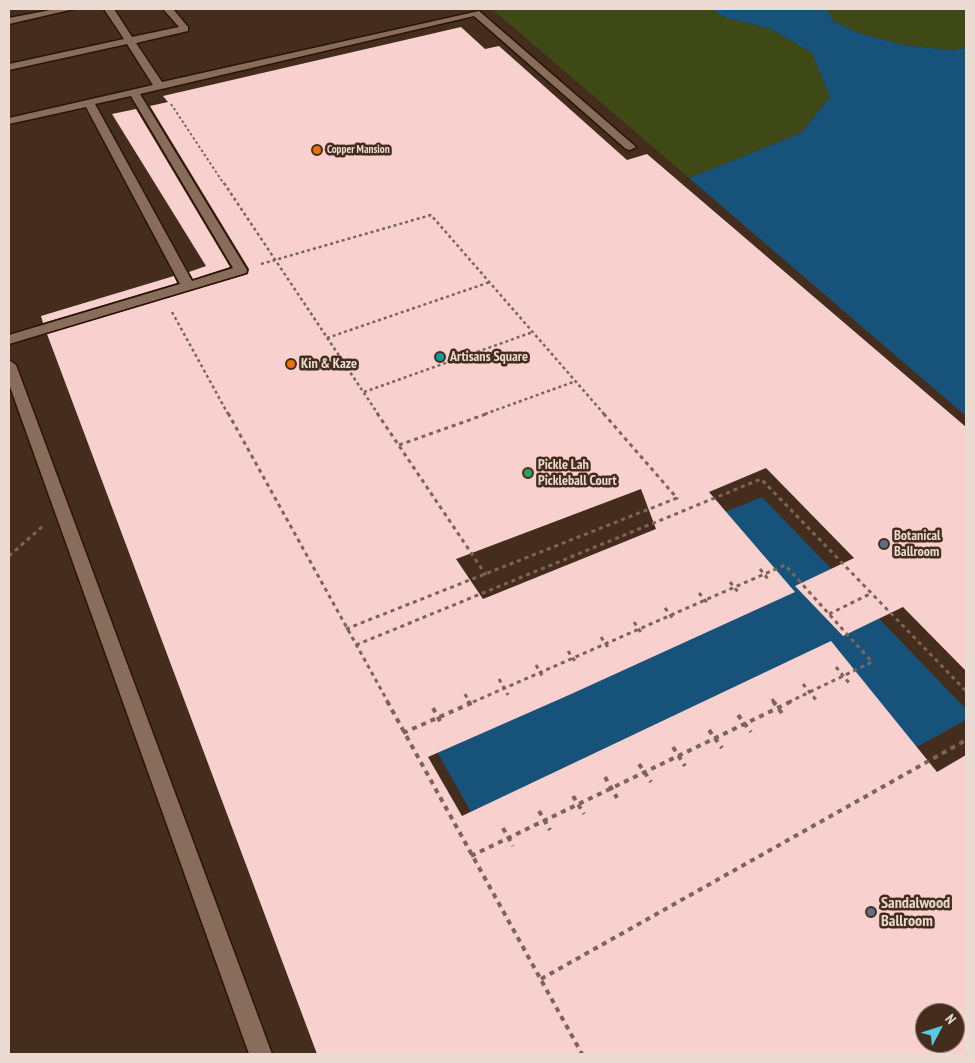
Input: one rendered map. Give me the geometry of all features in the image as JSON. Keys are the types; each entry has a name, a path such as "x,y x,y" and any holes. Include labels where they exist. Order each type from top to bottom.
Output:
{"lane":[{"path":"9,21 69,9"},
{"path":"109,9 160,87"},
{"path":"9,67 184,29 168,9"},
{"path":"9,121 476,13 630,147"},
{"path":"9,340 241,270 134,93"},
{"path":"89,103 188,286"},
{"path":"9,365 15,401 61,510 261,1054"}],"path":[{"path":"160,87 486,575"},
{"path":"241,270 431,215 677,498 346,629"},
{"path":"327,338 490,282"},
{"path":"162,294 582,1054"},
{"path":"363,392 533,332"},
{"path":"399,445 576,381"},
{"path":"356,645 762,479 966,691"},
{"path":"9,556 61,510"},
{"path":"404,733 784,565 872,662 471,856"},
{"path":"760,569 768,579"},
{"path":"730,582 738,592"},
{"path":"700,593 709,605"},
{"path":"829,614 872,593"},
{"path":"665,608 674,620"},
{"path":"634,622 642,634"},
{"path":"601,637 610,650"},
{"path":"568,651 577,664"},
{"path":"536,665 544,679"},
{"path":"836,667 850,684"},
{"path":"499,679 508,694"},
{"path":"802,684 817,701"},
{"path":"465,694 472,708"},
{"path":"772,699 784,716"},
{"path":"433,708 441,723"},
{"path":"738,715 751,732"},
{"path":"709,730 722,748"},
{"path":"541,980 966,740"},
{"path":"673,747 685,766"},
{"path":"639,764 651,782"},
{"path":"605,777 617,798"},
{"path":"573,796 584,814"},
{"path":"539,811 550,830"},
{"path":"503,828 513,846"}],"green space":[{"path":"492,9 711,9 727,18 771,29 812,53 830,97 801,133 689,178"},
{"path":"827,9 966,9 966,48 950,50 903,45 859,33 833,21"}],"water":[{"path":"711,9 827,9 833,21 859,33 903,45 950,50 966,48 966,416 689,178 801,133 830,97 812,53 771,29 727,18"},
{"path":"762,497 966,709 966,720 548,949 381,652"}],"building":[{"path":"461,27 485,49 499,46 627,160 647,154 966,427 966,671 903,607 843,636 795,586 854,558 766,468 709,492 795,592 428,757 462,816 831,641 937,772 966,755 966,1054 317,1054 47,334 248,274 249,269 150,106 168,102 163,96","holes":["641,489 656,529 483,599 456,559"]},
{"path":"136,109 230,267 193,279 189,272 206,266 112,114"},
{"path":"174,276 177,283 43,323 41,316"}],"place":[{"name":"Copper Mansion","path":"317,150"},
{"name":"Artisans Square","path":"440,357"},
{"name":"Kin & Kaze","path":"291,364"},
{"name":"Pickle Lah Pickleball Court","path":"528,473"},
{"name":"Botanical Ballroom","path":"884,544"},
{"name":"Sandalwood Ballroom","path":"871,912"}]}
